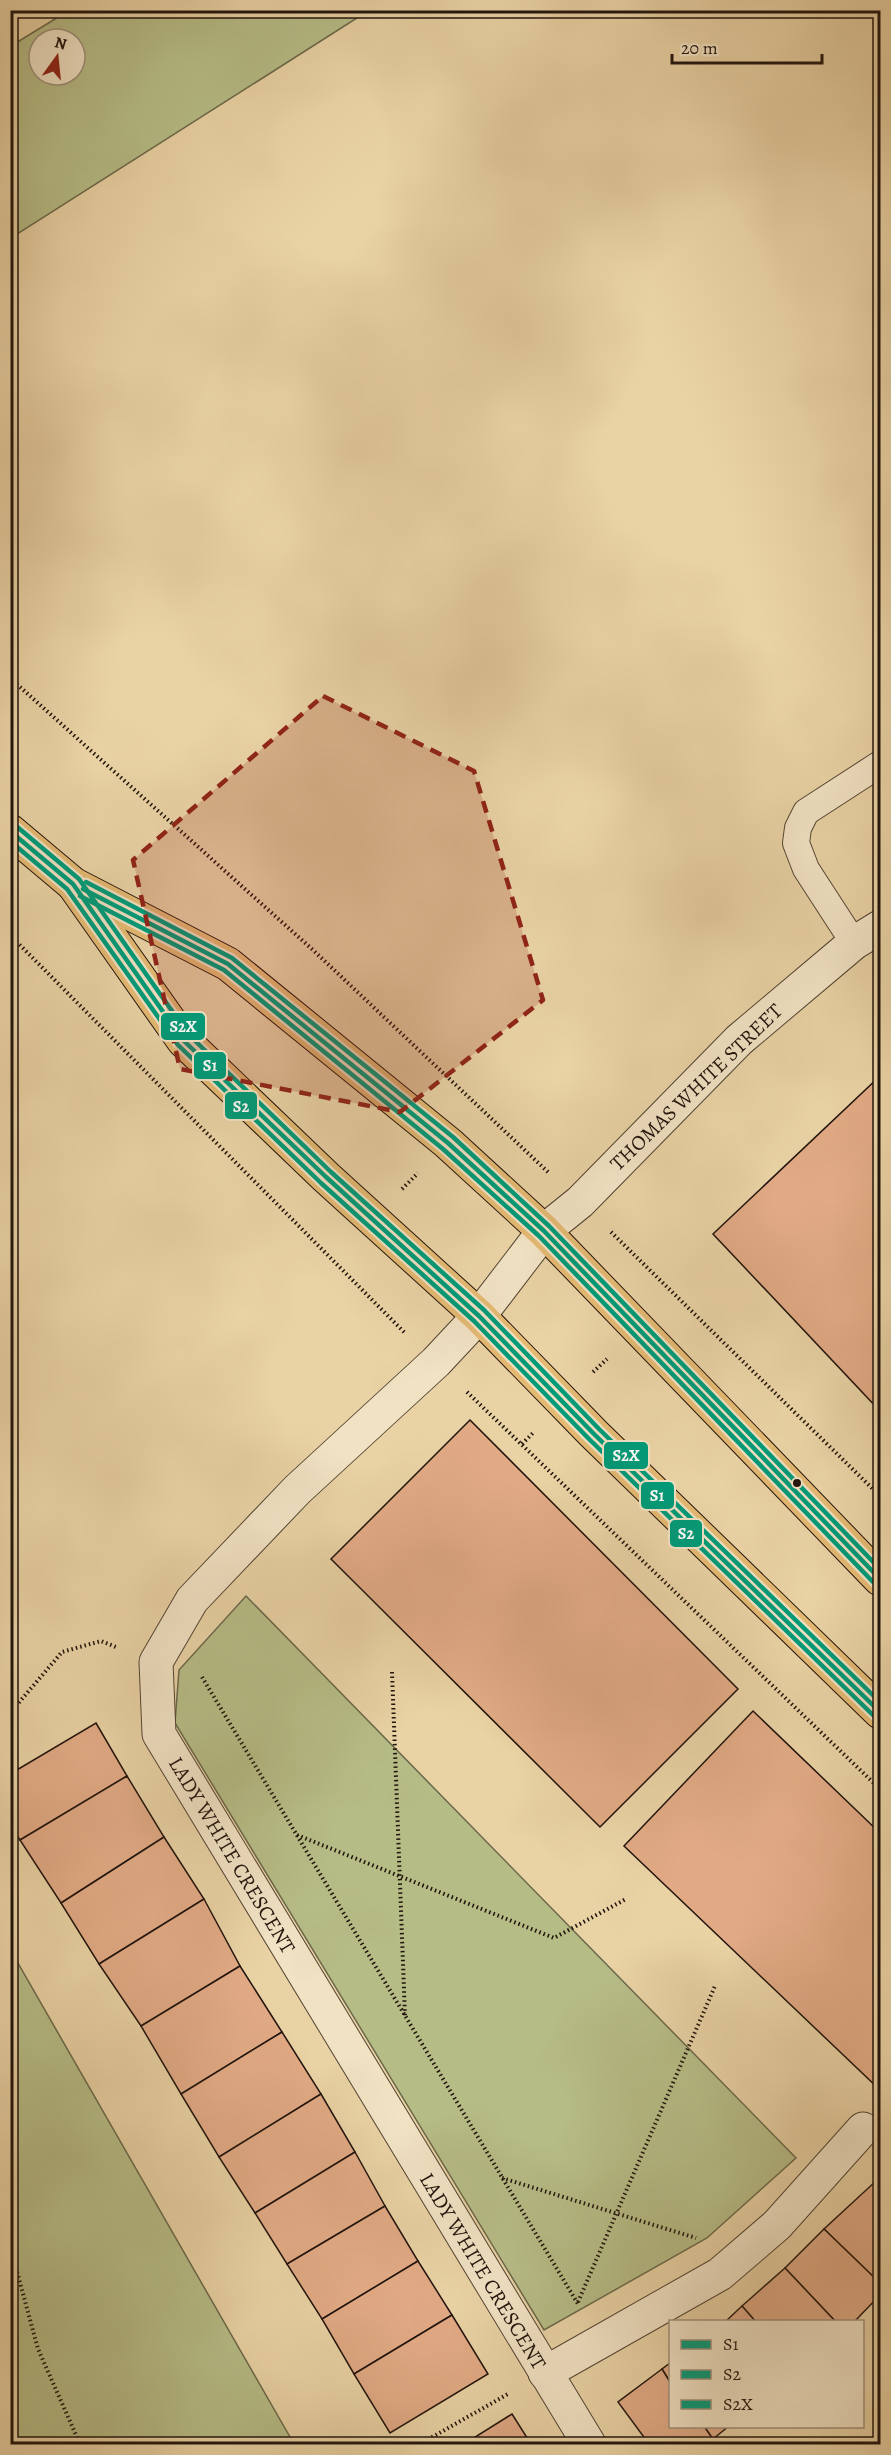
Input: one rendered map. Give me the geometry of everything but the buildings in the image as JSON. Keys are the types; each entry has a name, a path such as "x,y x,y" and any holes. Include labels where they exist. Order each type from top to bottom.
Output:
{"highway":[{"path":"10,831 73,884 228,964 448,1143 544,1231 880,1579"},
{"path":"73,884 183,1041 326,1177 479,1316 594,1434 880,1712"}],"street":[{"name":"THOMAS WHITE STREET","path":"479,1316 544,1231 580,1202 739,1040 867,935"},
{"path":"156,1662 192,1600 297,1490 436,1362 479,1316"},
{"name":"LADY WHITE CRESCENT","path":"156,1662 159,1734 588,2445"},
{"path":"545,2373 720,2274 777,2225 863,2129"}],"lane":[{"path":"867,935 806,869 796,843 798,828 806,812 880,764"}],"path":[{"path":"10,678 313,950 580,1202 880,1496"},
{"path":"174,1630 600,2342"},
{"path":"10,1713 62,1652 101,1641 156,1662"},
{"path":"392,1672 405,2016"},
{"path":"296,1834 554,1938 626,1899"},
{"path":"578,2303 715,1986"},
{"path":"502,2178 745,2253"},
{"path":"10,2246 39,2349 80,2445"},
{"path":"420,2445 545,2373"}],"highlighted area":[{"path":"323,696 474,771 543,1000 400,1112 180,1069 133,860"}],"green space":[{"path":"68,10 368,11 11,238 11,46 27,36 27,87 87,87 87,27 42,27"},
{"path":"246,1596 796,2158 707,2238 544,2330 175,1723 179,1670"},
{"path":"11,1951 294,2444 11,2444"}],"waterway":[{"path":"10,2439 13,2444"}],"transit line":[{"name":"S2X","path":"15,825 79,879 189,1035 331,1172 484,1310 599,1429 880,1702"},
{"name":"S1","path":"10,831 73,884 183,1040 326,1177 479,1316 594,1434 880,1712"},
{"name":"S2","path":"10,841 67,889 178,1045 321,1183 474,1321 589,1439 875,1717"},
{"name":"S2X","path":"86,882 232,958 453,1137 549,1226 880,1569"},
{"name":"S1","path":"83,889 228,964 448,1143 544,1231 880,1579"},
{"name":"S2","path":"80,896 224,970 443,1149 539,1236 875,1584"}]}
